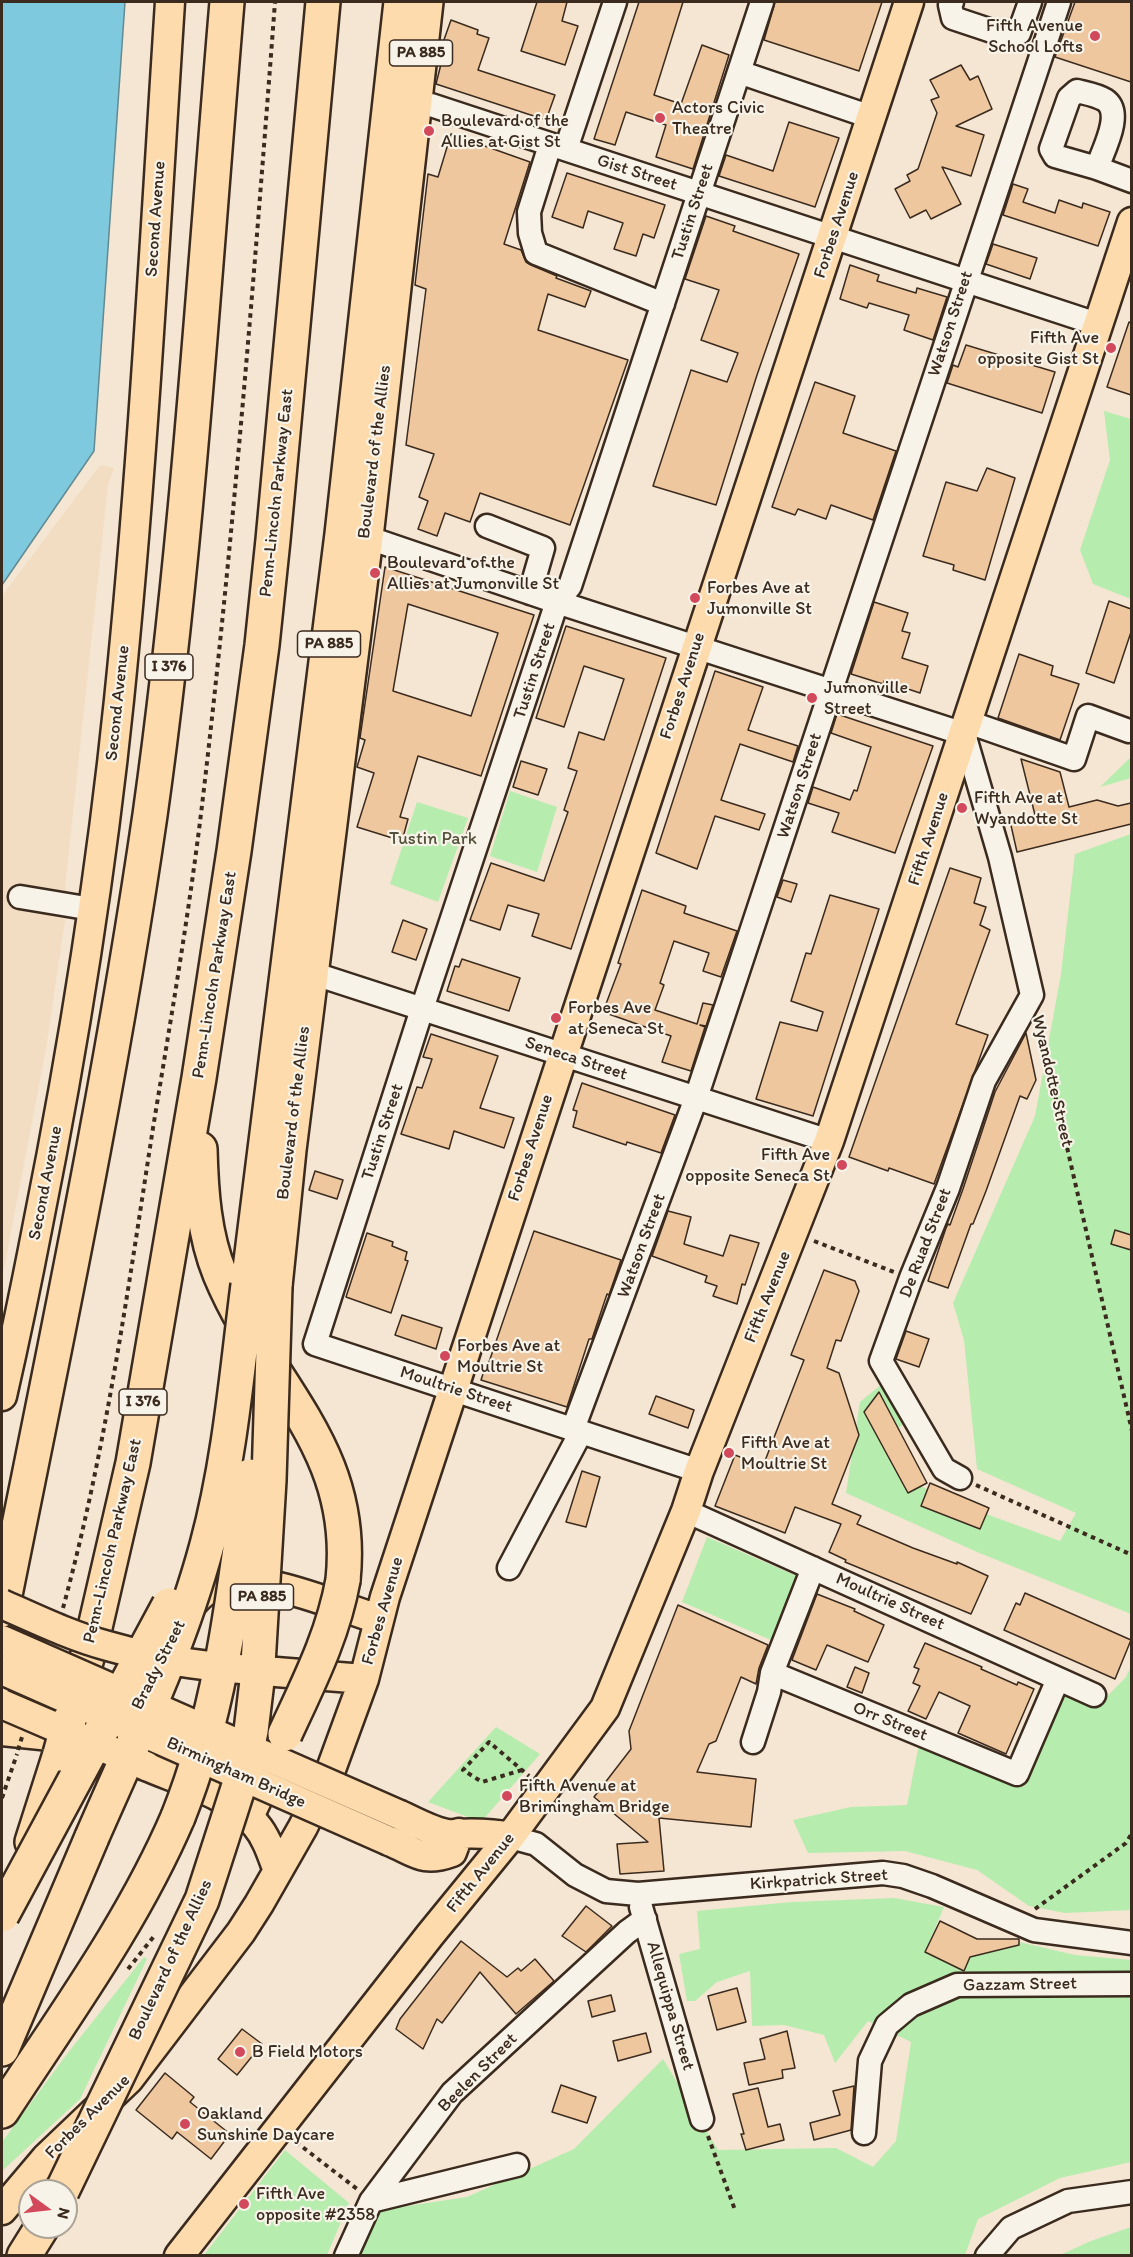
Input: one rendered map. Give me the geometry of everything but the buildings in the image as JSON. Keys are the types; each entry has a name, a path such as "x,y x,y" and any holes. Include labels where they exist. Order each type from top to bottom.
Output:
{"highway":[{"name":"I 376","path":"2,1610 90,1178 118,1020 164,710 186,493 227,2"},
{"name":"Penn-Lincoln Parkway East","path":"2,1929 60,1754 95,1625 132,1463 199,1078 239,817 263,633 323,2"},
{"name":"Boulevard of the Allies","path":"68,2179 202,1900 241,1779 255,1707 269,1480 261,1285 402,2"},
{"name":"Boulevard of the Allies","path":"2,2049 179,1630 208,1543 224,1470 231,1422 261,1285 291,1126 366,537 426,2"},
{"path":"199,1078 204,1212 219,1272 238,1311 311,1430 328,1465 343,1522 345,1561 336,1617 323,1652 249,1811 202,1900"},
{"path":"2,2111 120,1930 152,1875 178,1817 201,1756 225,1653 261,1285"},
{"path":"2,1532 59,1326"},
{"path":"2,1915 164,1617 193,1542 231,1422"},
{"path":"24,2256 35,2239"}],"main road":[{"name":"Second Avenue","path":"2,1396 10,1321 66,1078 92,909 119,703 140,468 170,2"},
{"name":"Forbes Avenue","path":"2,2211 46,2158 129,2079 241,1932 279,1871 330,1772 364,1679 378,1619 909,2"},
{"name":"Fifth Avenue","path":"179,2256 430,1935 510,1837 605,1708 686,1511 699,1471 829,1141 1131,222"},
{"name":"Brady Street","path":"10,1741 80,1739 110,1733 122,1726 140,1708 177,1628 192,1604 200,1594 222,1582 249,1580 378,1619"},
{"path":"2,1604 80,1638 134,1653 183,1663 364,1679"},
{"name":"Birmingham Bridge","path":"2,1640 394,1828"},
{"name":"Birmingham Bridge","path":"2,1670 394,1828 510,1837"},
{"path":"2,1704 224,1800 247,1815 257,1825 279,1871"}],"street":[{"path":"615,2 558,147 529,212 530,233 536,253 663,304"},
{"name":"Tustin Street","path":"315,1344 422,1009 557,602 570,586 762,2"},
{"path":"952,2 950,5 953,18 1010,37 1019,33 1028,7 1055,12"},
{"name":"Watson Street","path":"509,1568 577,1431 696,1098 1055,12"},
{"path":"739,72 871,117"},
{"name":"Gist Street","path":"416,105 431,105 1097,324"},
{"path":"1097,168 1131,181"},
{"path":"487,526 543,548 530,593"},
{"path":"366,537 831,691 1074,759 1088,716 1129,731"},
{"name":"Wyandotte Street","path":"966,728 1000,857 1032,995"},
{"path":"20,897 92,909"},
{"name":"Seneca Street","path":"324,977 829,1141"},
{"name":"De Ruad Street","path":"960,1478 944,1469 881,1361 911,1278 948,1188 984,1081 1032,995"},
{"name":"Moultrie Street","path":"315,1344 699,1471"},
{"name":"Moultrie Street","path":"686,1511 1094,1695"},
{"path":"753,1742 769,1692 772,1673 813,1568"},
{"name":"Orr Street","path":"772,1673 1017,1774 1058,1678"},
{"name":"Kirkpatrick Street","path":"510,1837 536,1844 575,1875 606,1892 638,1894 882,1873 903,1876 932,1886 1034,1930 1131,1943"},
{"name":"Allequippa Street","path":"638,1894 702,2119"},
{"name":"Beelen Street","path":"346,2256 371,2201 452,2093 627,1932 645,1919"},
{"name":"Gazzam Street","path":"864,2133 870,2061 887,2025 911,2005 957,1985 1131,1984"},
{"path":"371,2201 517,2165"},
{"path":"987,2256 1011,2228 1068,2201 1131,2192"}],"path":[{"path":"60,1617 78,1550 107,1421 202,801 248,354 275,2"},
{"name":"Wyandotte Street","path":"1032,995 1131,1431"},
{"path":"813,1241 911,1278"},
{"path":"960,1478 1131,1555"},
{"path":"2,1798 10,1741"},
{"path":"522,1770 482,1782 463,1770 489,1742 522,1770 545,1790"},
{"path":"1017,1922 1126,1842 1131,1833"},
{"path":"702,2119 735,2210"},
{"path":"279,2129 371,2201"}],"shaded area":[{"path":"100,465 114,468 108,485 65,888 69,893 46,1049 2,1279 2,596"}],"green space":[{"path":"1104,411 1131,419 1131,599 1093,584 1080,550 1110,460"},
{"path":"1131,757 1131,778 1100,787"},
{"path":"510,791 557,807 537,872 490,856"},
{"name":"Tustin Park","path":"417,802 468,818 438,902 390,884"},
{"path":"1131,834 1131,1614 977,1552 846,1493 860,1402 882,1384 905,1423 886,1437 910,1481 956,1503 1060,1541 1076,1513 977,1469 964,1340 953,1303 1035,1116 1061,974 1075,854"},
{"path":"707,1537 799,1577 771,1640 682,1602"},
{"path":"1131,1666 1131,1910 1065,1913 1029,1906 977,1870 905,1851 808,1853 793,1820 851,1807 907,1805 919,1744 1024,1787 1062,1695 1098,1706 1126,1677"},
{"path":"496,1727 540,1754 481,1822 428,1802"},
{"path":"894,1898 944,1907 925,1952 963,1970 970,1957 1000,1949 1006,1939 1075,1955 1131,1960 1131,2162 1060,2178 978,2219 965,2255 356,2256 374,2211 467,2197 574,2149 663,2059 718,2150 836,2148 873,2167 896,2141 911,2042 868,2021 835,2063 824,2035 784,2025 752,2026 750,1971 717,1982 695,2001 687,2001 679,1954 700,1949 697,1911 792,1902"},
{"path":"144,1957 147,1959 80,2099 2,2171 2,2142 67,2054"},
{"path":"285,2150 349,2203 327,2255 204,2255"},
{"path":"1131,2227 1131,2255 1060,2255 1091,2241"}],"water":[{"path":"2,2 125,2 94,451 2,585"}],"place":[{"name":"Fifth Avenue School Lofts","path":"1095,36"},
{"name":"Actors Civic Theatre","path":"660,118"},
{"name":"Boulevard of the Allies at Gist St","path":"429,131"},
{"name":"Fifth Ave opposite Gist St","path":"1111,348"},
{"name":"Boulevard of the Allies at Jumonville St","path":"375,573"},
{"name":"Forbes Ave at Jumonville St","path":"695,598"},
{"name":"Jumonville Street","path":"812,698"},
{"name":"Fifth Ave at Wyandotte St","path":"962,808"},
{"name":"Forbes Ave at Seneca St","path":"556,1018"},
{"name":"Fifth Ave opposite Seneca St","path":"842,1165"},
{"name":"Forbes Ave at Moultrie St","path":"445,1356"},
{"name":"Fifth Ave at Moultrie St","path":"729,1453"},
{"name":"Fifth Avenue at Brimingham Bridge","path":"507,1796"},
{"name":"B Field Motors","path":"240,2052"},
{"name":"Oakland Sunshine Daycare","path":"185,2124"},
{"name":"Fifth Ave opposite #2358","path":"244,2204"}]}
